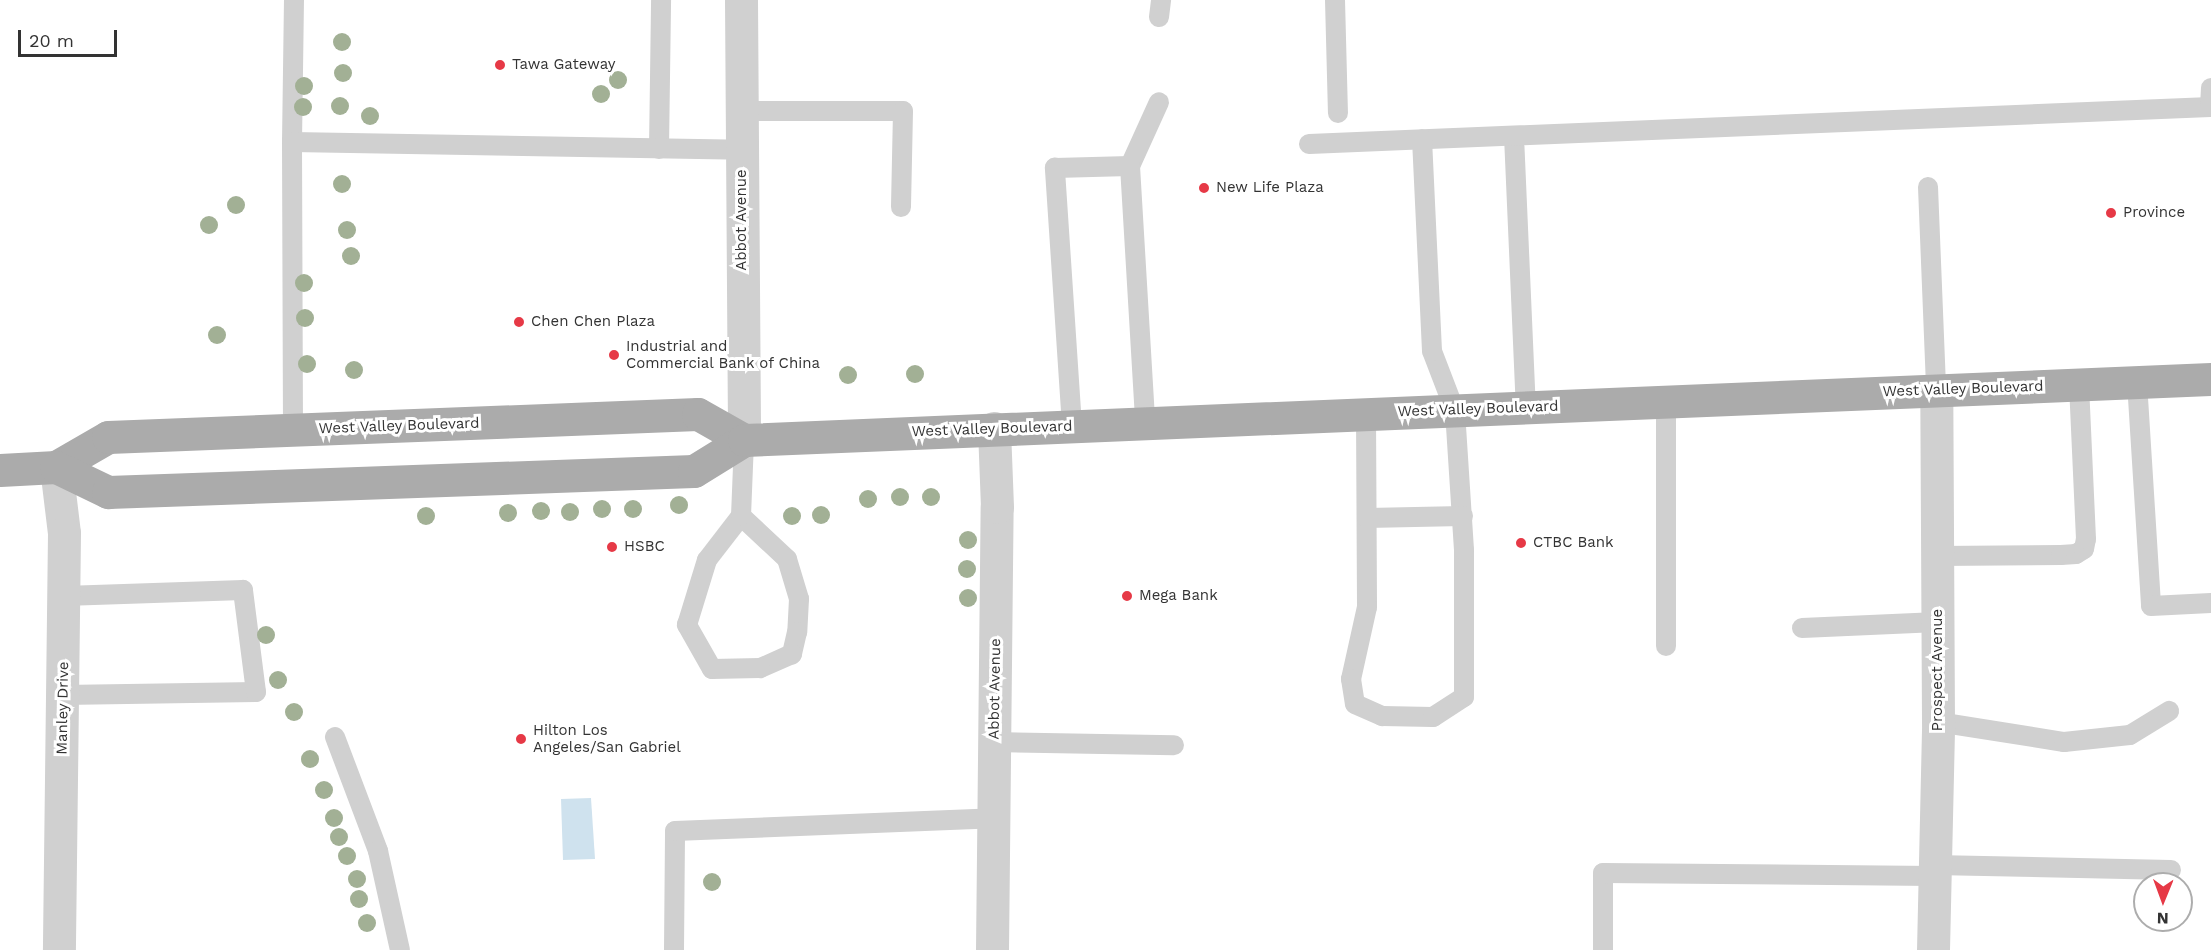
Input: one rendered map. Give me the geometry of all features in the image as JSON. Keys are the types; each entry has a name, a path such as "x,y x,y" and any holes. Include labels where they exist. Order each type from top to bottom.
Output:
{"main road":[{"name":"West Valley Boulevard","path":"56,467 108,492 694,471 744,440 2211,379"},
{"name":"West Valley Boulevard","path":"0,470 56,467 108,437 698,414 744,440"}],"street":[{"name":"Abbot Avenue","path":"741,0 744,440"},
{"name":"Prospect Avenue","path":"1933,950 1938,722 1936,390"},
{"name":"Abbot Avenue","path":"992,950 997,507 994,428"},
{"name":"Manley Drive","path":"56,467 64,533 59,950"}],"lane":[{"path":"293,430 294,0"},
{"path":"659,149 661,0"},
{"path":"1335,0 1338,113"},
{"path":"1309,144 2210,107 2211,88"},
{"path":"1145,422 1130,166 1159,102"},
{"path":"743,111 903,111 901,207"},
{"path":"1514,136 1526,408"},
{"path":"1366,414 1367,608 1352,679 1355,704 1382,716 1433,717 1464,697 1463,516 1455,411 1432,351 1422,139"},
{"path":"292,142 742,150"},
{"path":"1072,426 1055,168 1130,166"},
{"path":"1928,187 1936,390"},
{"path":"2137,382 2151,606 2211,603"},
{"path":"1937,556 2061,555 2081,552 2086,539 2079,385"},
{"path":"1666,402 1666,646"},
{"path":"741,516 787,559 799,599 797,632 792,654 760,668 712,669 687,625 707,560 741,516 744,440"},
{"path":"1367,518 1463,516"},
{"path":"63,695 256,692 243,590 64,596"},
{"path":"1802,628 1938,622"},
{"path":"1938,722 2064,742 2130,735 2169,711"},
{"path":"335,737 378,851 400,950"},
{"path":"994,742 1174,745"},
{"path":"674,950 675,831 994,818"},
{"path":"1603,950 1603,873 2171,870"}],"water":[{"path":"591,798 595,859 563,860 561,799"}],"place":[{"name":"Tawa Gateway","path":"500,65"},
{"name":"New Life Plaza","path":"1204,188"},
{"name":"Province","path":"2111,213"},
{"name":"Chen Chen Plaza","path":"519,322"},
{"name":"Industrial and Commercial Bank of China","path":"614,355"},
{"name":"CTBC Bank","path":"1521,543"},
{"name":"HSBC","path":"612,547"},
{"name":"Mega Bank","path":"1127,596"},
{"name":"Hilton Los Angeles/San Gabriel","path":"521,739"}]}
